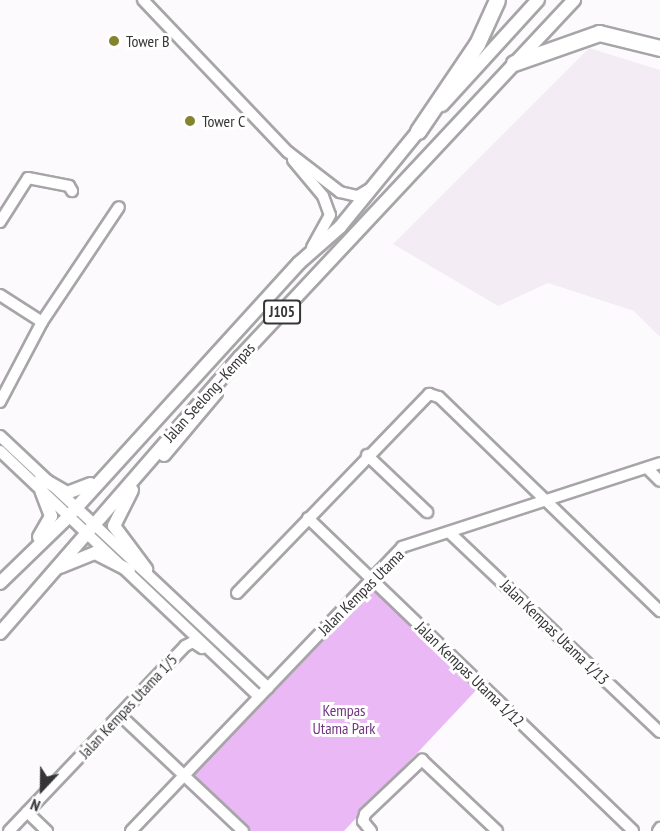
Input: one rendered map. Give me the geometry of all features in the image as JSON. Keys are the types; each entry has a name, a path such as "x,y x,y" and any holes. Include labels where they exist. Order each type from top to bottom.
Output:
{"highway":[{"path":"418,131 477,44 497,0"},
{"path":"514,63 599,33 660,48"}],"main road":[{"name":"Jalan Seelong–Kempas","path":"0,581 66,519 299,263 379,182 418,131 538,0"},
{"name":"Jalan Seelong–Kempas","path":"0,633 84,533 240,357 574,0"},
{"path":"146,569 118,534 114,518 202,414 240,357"},
{"path":"41,478 67,493 81,491 142,433"},
{"path":"0,581 48,527 50,510 42,492"},
{"path":"43,581 85,554 110,557 129,570"}],"street":[{"path":"143,0 288,152 323,196 330,215 299,263"},
{"path":"288,152 347,194 362,194 379,182"},
{"path":"0,222 28,178 69,186 72,192"},
{"path":"1,400 42,322 119,207"},
{"path":"0,295 42,322"},
{"path":"237,593 367,455 429,394 660,611"},
{"path":"0,436 75,509 146,569 268,688"},
{"path":"0,451 66,519 129,570 259,697"},
{"path":"367,455 427,512"},
{"name":"Jalan Kempas Utama","path":"131,831 402,547 660,463"},
{"path":"647,468 660,481"},
{"name":"Jalan Kempas Utama 1/12","path":"308,518 633,831"},
{"name":"Jalan Kempas Utama 1/13","path":"450,533 660,732"},
{"name":"Jalan Kempas Utama 1/5","path":"9,831 190,642 222,668 221,674"},
{"path":"120,715 243,831"},
{"path":"370,831 363,821 365,814 422,760 497,831"},
{"path":"27,812 47,831"}],"shaded area":[{"path":"589,48 660,70 660,337 634,311 548,283 498,306 393,244"}],"green space":[{"name":"Kempas Utama Park","path":"372,579 481,685 344,831 243,831 184,775"}],"place":[{"name":"Tower B","path":"114,41"},
{"name":"Tower C","path":"190,121"}]}
